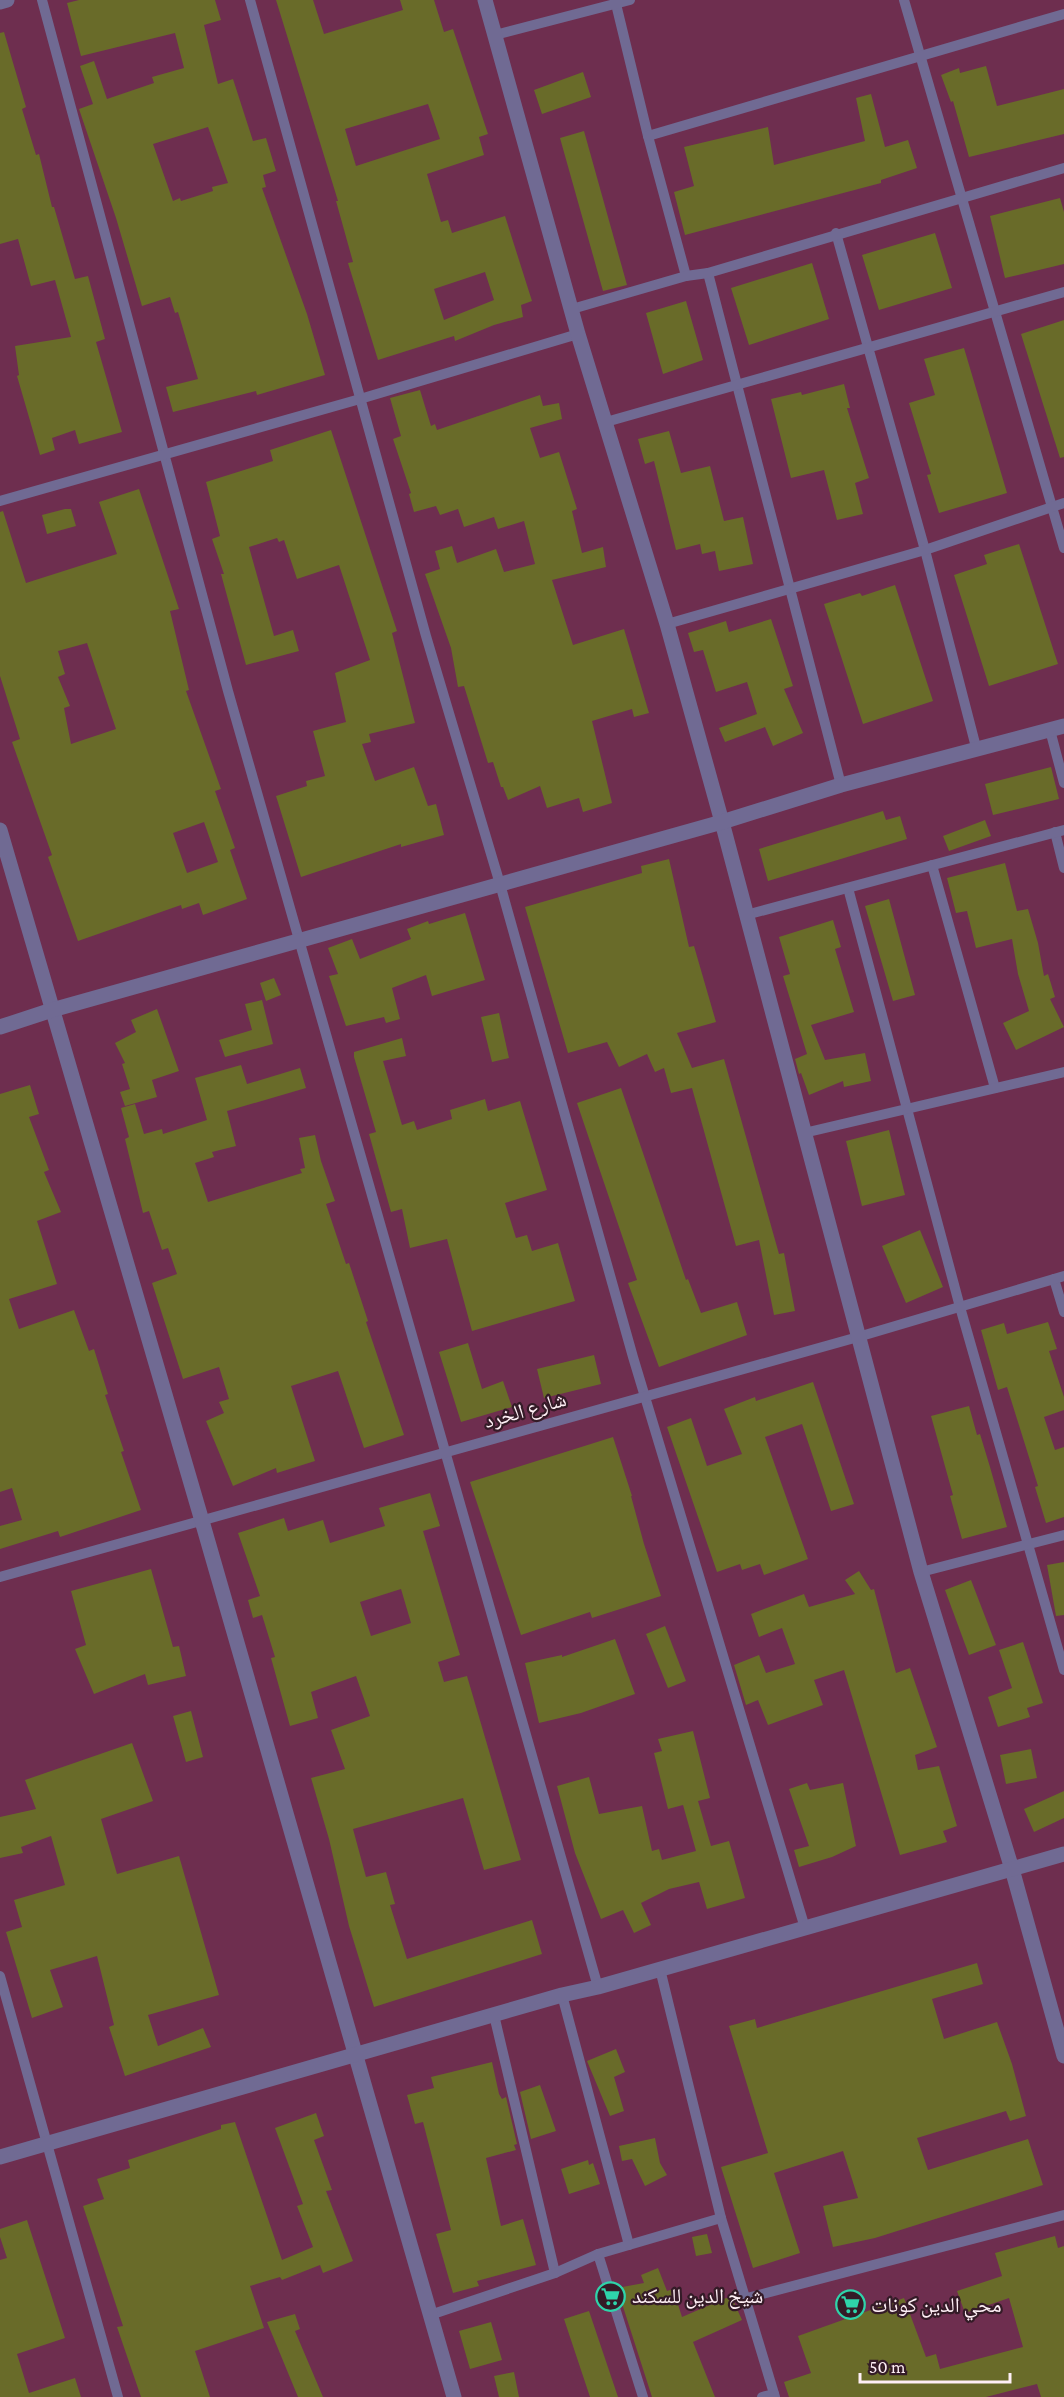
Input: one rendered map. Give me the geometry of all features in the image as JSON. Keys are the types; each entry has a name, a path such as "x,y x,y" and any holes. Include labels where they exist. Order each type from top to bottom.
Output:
{"street":[{"path":"0,2 7,0"},
{"path":"484,0 578,334 667,624 722,822 921,1572 1012,1869 1064,2056"},
{"path":"0,1027 52,1010 722,822 841,785 977,751 1057,728"},
{"path":"0,830 454,2397"},
{"path":"0,2157 562,1995 598,1987 1064,1854"}],"lane":[{"path":"42,0 163,455 598,1987"},
{"path":"250,0 426,636 500,884 633,1358 805,1928"},
{"path":"495,35 630,0"},
{"path":"904,0 1064,548"},
{"path":"616,4 648,136 686,276"},
{"path":"648,136 1064,14"},
{"path":"572,309 686,276 708,273 836,233 1064,168"},
{"path":"836,233 925,550 977,751"},
{"path":"708,273 841,785"},
{"path":"606,422 1064,292"},
{"path":"0,501 360,399 578,334"},
{"path":"667,624 925,550 1064,503"},
{"path":"1057,728 1064,783"},
{"path":"746,915 1059,831 1064,868"},
{"path":"932,865 995,1088"},
{"path":"848,888 960,1307 1064,1670"},
{"path":"804,1133 1064,1072"},
{"path":"1059,1277 1064,1312"},
{"name":"شارع الخرد","path":"0,1577 858,1337 1059,1277"},
{"path":"921,1572 1064,1535"},
{"path":"660,1969 721,2218 747,2298 774,2395 762,2397"},
{"path":"0,1976 118,2397"},
{"path":"562,1995 629,2245"},
{"path":"494,2015 555,2273"},
{"path":"747,2298 1064,2215"},
{"path":"430,2314 555,2273 598,2254 721,2218"},
{"path":"598,2254 643,2397"}],"shaded area":[{"path":"0,0 1064,0 1064,2397 0,2397"}],"building":[{"path":"79,0 215,0 221,20 204,25 218,84 233,79 253,141 266,138 276,171 263,175 266,187 262,188 307,314 325,375 257,395 256,391 173,412 166,387 198,379 178,312 175,313 170,297 142,306 116,218 79,109 93,104 80,66 94,61 107,99 154,83 152,77 184,68 175,33 81,56 67,3","holes":["208,127 228,183 212,187 213,191 181,201 180,198 173,201 153,144"]},
{"path":"276,0 313,0 324,34 403,10 400,0 434,0 444,32 453,29 488,134 479,137 484,155 427,174 441,222 448,220 452,233 505,216 532,301 521,305 523,317 494,325 455,341 454,336 378,360 348,263 353,262 336,201 338,201","holes":["428,104 440,139 356,166 345,129","485,272 494,300 444,320 434,289"]},
{"path":"4,32 26,107 22,109 36,155 39,154 52,207 54,207 75,279 88,276 105,339 96,342 122,432 79,444 75,430 52,438 55,450 40,455 17,376 19,375 15,346 71,337 55,280 31,286 18,239 0,244 0,33"},
{"path":"986,66 997,106 1064,89 1064,134 969,157 953,101 951,102 941,75 959,68 960,73"},
{"path":"583,72 591,97 542,114 534,90"},
{"path":"871,94 885,147 908,140 917,168 881,180 881,183 685,235 674,192 694,186 684,147 768,127 774,165 865,141 856,98"},
{"path":"584,131 627,285 603,291 560,138"},
{"path":"1060,198 1064,212 1064,264 1005,278 990,216"},
{"path":"935,233 952,288 879,310 862,255"},
{"path":"812,263 829,319 749,345 731,288"},
{"path":"686,301 703,360 663,374 646,313"},
{"path":"1064,320 1064,457 1060,458 1021,334"},
{"path":"964,348 1007,493 939,513 927,475 931,474 909,403 935,395 924,359"},
{"path":"844,384 850,408 847,408 869,478 855,483 863,514 837,520 824,470 791,478 771,399 801,392 802,395"},
{"path":"420,390 431,426 435,424 437,430 540,395 543,406 559,403 562,419 530,428 540,458 559,452 577,509 572,511 582,553 603,547 606,567 552,580 573,645 624,629 649,713 634,717 632,709 592,721 612,803 583,812 579,798 547,808 540,786 508,800 493,762 488,763 464,686 458,687 451,648 425,574 440,569 435,551 452,546 457,563 496,549 504,572 535,564 524,521 498,529 494,517 464,527 458,509 440,515 436,506 414,512 409,494 411,493 393,439 401,436 390,398"},
{"path":"331,430 397,631 392,633 415,723 369,734 371,742 362,744 375,781 414,767 428,806 436,804 444,835 401,847 401,844 301,877 276,796 307,786 306,781 325,776 313,731 346,722 335,673 370,660 339,565 297,579 284,540 279,542 277,538 249,547 274,636 293,630 299,651 246,665 221,574 224,574 212,539 220,536 206,482 273,461 270,450"},
{"path":"669,431 681,473 710,466 724,521 743,517 753,564 719,571 715,551 702,554 700,544 676,550 654,461 645,464 638,439"},
{"path":"139,489 179,609 170,611 189,690 186,691 221,789 215,791 235,848 230,850 247,899 203,915 199,903 182,909 181,905 78,941 48,857 52,855 12,742 20,739 0,676 0,512 3,511 26,583 117,554 99,502","holes":["87,643 116,729 71,744 64,708 70,706 58,677 65,674 58,651","204,822 218,862 187,873 173,833"]},
{"path":"71,509 76,526 47,534 42,515"},
{"path":"1019,544 1058,664 989,686 954,575 987,564 984,555"},
{"path":"895,585 933,701 863,724 824,604 860,593 862,596"},
{"path":"771,619 793,686 784,689 803,733 773,746 765,727 725,742 719,728 757,714 747,682 716,692 703,650 694,652 688,633 726,621 729,632"},
{"path":"1051,767 1059,799 993,815 985,784"},
{"path":"883,811 886,820 900,816 907,839 768,881 759,849"},
{"path":"985,820 991,836 949,851 943,836"},
{"path":"669,859 689,947 694,946 716,1022 677,1033 692,1068 724,1059 779,1254 784,1253 795,1311 774,1315 759,1240 736,1246 692,1088 671,1093 664,1068 655,1072 647,1054 619,1067 607,1042 568,1053 525,907 642,873 641,866"},
{"path":"1005,863 1017,911 1028,909 1038,943 1044,976 1048,974 1055,997 1050,999 1064,1027 1016,1050 1003,1023 1029,1011 1018,974 1012,939 976,948 967,911 956,913 947,878"},
{"path":"889,899 915,995 893,1001 865,906"},
{"path":"465,913 485,980 432,996 426,975 392,988 400,1019 386,1023 384,1017 346,1026 329,976 338,974 328,948 352,939 360,959 411,939 407,929 428,921 429,924"},
{"path":"833,920 841,947 835,949 854,1012 811,1025 825,1060 865,1053 871,1081 844,1087 843,1081 809,1095 795,1059 807,1054 783,976 790,974 779,937"},
{"path":"274,978 281,995 266,1001 260,983"},
{"path":"262,1000 273,1044 225,1057 219,1040 252,1030 245,1004"},
{"path":"157,1009 179,1071 152,1080 157,1097 125,1106 120,1092 130,1089 122,1064 125,1063 115,1043 136,1032 131,1020"},
{"path":"499,1013 509,1058 492,1062 481,1017"},
{"path":"402,1038 406,1056 383,1061 402,1125 414,1121 417,1130 452,1119 450,1110 485,1099 488,1111 520,1101 547,1190 505,1203 516,1238 527,1235 532,1251 558,1243 575,1301 472,1331 447,1239 410,1248 402,1209 391,1212 369,1134 376,1132 354,1057 354,1052"},
{"path":"241,1065 247,1084 300,1068 306,1088 227,1111 236,1146 212,1152 214,1157 195,1163 208,1202 302,1173 300,1169 305,1168 299,1138 315,1135 335,1201 326,1204 346,1264 349,1263 404,1435 364,1448 338,1371 291,1386 315,1461 277,1473 276,1468 233,1486 206,1421 224,1413 219,1402 229,1399 219,1367 183,1379 152,1283 177,1274 168,1248 162,1250 149,1211 143,1213 125,1139 129,1137 121,1108 135,1104 144,1134 162,1129 163,1134 207,1120 195,1078"},
{"path":"30,1085 39,1114 29,1117 49,1170 44,1172 61,1212 37,1221 57,1284 9,1299 19,1329 74,1310 89,1351 94,1349 108,1394 105,1395 124,1451 121,1452 141,1510 60,1537 58,1531 0,1549 0,1526 22,1520 12,1488 0,1492 0,1094"},
{"path":"621,1088 686,1280 688,1279 701,1313 737,1302 747,1335 659,1367 628,1283 637,1280 577,1103"},
{"path":"889,1130 905,1195 862,1206 846,1141"},
{"path":"920,1230 943,1287 906,1303 882,1246"},
{"path":"1048,1322 1057,1349 1049,1351 1064,1397 1064,1410 1044,1417 1055,1450 1064,1447 1064,1517 1046,1523 1035,1487 1038,1486 1007,1387 998,1390 981,1330 1004,1323 1007,1334"},
{"path":"468,1343 482,1389 503,1381 512,1407 461,1422 439,1352"},
{"path":"594,1355 601,1384 544,1398 537,1369"},
{"path":"813,1382 854,1504 831,1511 802,1424 765,1437 808,1559 764,1575 760,1564 742,1570 740,1564 717,1572 667,1427 691,1418 707,1466 742,1454 724,1409 755,1397 756,1401"},
{"path":"969,1406 977,1435 980,1434 1007,1527 962,1539 950,1496 953,1495 931,1416"},
{"path":"613,1437 661,1596 592,1618 590,1612 521,1635 470,1482"},
{"path":"430,1493 440,1526 423,1531 460,1655 438,1662 444,1682 467,1676 521,1860 484,1870 463,1798 353,1829 366,1877 386,1872 395,1904 390,1905 407,1959 532,1920 542,1954 374,2007 349,1926 329,1839 311,1778 345,1769 331,1730 370,1716 356,1676 311,1692 318,1718 290,1726 271,1658 275,1657 262,1615 253,1618 248,1600 260,1596 238,1533 284,1518 288,1531 323,1520 330,1543 385,1526 379,1508","holes":["401,1589 411,1623 371,1636 360,1602"]},
{"path":"1064,1562 1064,1615 1056,1616 1047,1565"},
{"path":"151,1569 173,1647 179,1646 186,1676 148,1685 145,1674 94,1694 75,1649 86,1645 71,1591"},
{"path":"859,1571 871,1590 874,1589 896,1673 910,1668 937,1747 915,1755 918,1770 939,1766 957,1826 943,1831 947,1842 900,1855 844,1670 814,1680 823,1705 768,1725 758,1700 746,1705 734,1665 759,1655 766,1673 795,1664 782,1628 759,1637 751,1614 804,1594 809,1607 855,1594 845,1580"},
{"path":"971,1580 996,1645 969,1655 945,1590"},
{"path":"665,1626 686,1681 668,1688 646,1634"},
{"path":"615,1639 635,1694 581,1713 539,1723 525,1663 562,1655 562,1657"},
{"path":"1023,1642 1043,1703 1027,1708 1030,1717 998,1727 988,1697 1012,1688 999,1650"},
{"path":"191,1711 203,1757 186,1762 173,1716"},
{"path":"693,1731 710,1798 698,1801 711,1846 729,1841 745,1898 707,1909 699,1882 669,1889 641,1903 651,1925 634,1933 623,1910 601,1919 575,1853 557,1786 589,1777 599,1814 642,1806 652,1851 659,1849 662,1860 696,1851 683,1805 668,1809 654,1753 662,1751 658,1739"},
{"path":"132,1743 153,1801 101,1819 117,1874 179,1856 219,1995 148,2015 158,2046 203,2028 211,2047 125,2076 109,2027 114,2025 97,1956 50,1970 63,2007 32,2018 6,1932 22,1927 14,1900 65,1885 51,1836 21,1847 23,1853 0,1858 0,1817 36,1809 25,1780"},
{"path":"1031,1749 1037,1778 1006,1784 1000,1755"},
{"path":"807,1783 810,1790 843,1783 856,1846 832,1857 799,1867 794,1850 809,1846 789,1789"},
{"path":"1064,1791 1064,1818 1034,1832 1024,1809"},
{"path":"977,1963 983,1984 932,1999 944,2039 997,2022 1012,2064 1026,2116 1010,2121 1006,2111 917,2138 928,2170 1028,2139 1043,2185 875,2238 833,2247 823,2206 858,2198 843,2151 774,2173 800,2253 753,2268 721,2167 768,2153 729,2026 755,2019 757,2028"},
{"path":"616,2049 625,2072 614,2077 624,2111 610,2116 587,2061"},
{"path":"492,2062 499,2094 502,2099 506,2097 517,2144 514,2145 516,2150 486,2158 501,2226 523,2219 536,2265 477,2281 479,2286 453,2293 436,2234 451,2230 423,2122 415,2124 407,2095 434,2088 431,2077"},
{"path":"540,2085 556,2131 531,2139 520,2092"},
{"path":"316,2113 324,2136 314,2140 332,2190 326,2191 353,2261 323,2273 320,2265 282,2280 280,2277 250,2286 264,2328 195,2351 210,2397 141,2397 117,2327 123,2326 83,2206 104,2199 97,2179 130,2168 128,2160 221,2129 221,2125 235,2122 282,2260 313,2247 297,2206 303,2204 275,2128"},
{"path":"655,2138 660,2163 667,2175 645,2186 632,2159 622,2161 619,2146"},
{"path":"588,2160 589,2165 593,2163 600,2184 569,2194 561,2169"},
{"path":"27,2220 65,2338 17,2354 29,2393 75,2378 81,2397 0,2397 0,2260 7,2258 0,2237 0,2229"},
{"path":"707,2234 712,2253 696,2256 692,2237"},
{"path":"1055,2236 1058,2248 1064,2246 1064,2397 1041,2397 1037,2384 986,2397 789,2397 784,2382 811,2373 798,2336 904,2298 926,2357 936,2354 940,2369 1023,2347 1009,2298 965,2313 957,2291 1002,2276 995,2253"},
{"path":"658,2268 667,2291 673,2289 682,2317 726,2298 732,2298 742,2320 693,2342 715,2397 652,2397 617,2288 644,2283 641,2275"},
{"path":"589,2311 618,2397 590,2397 564,2319"},
{"path":"295,2314 300,2329 295,2331 323,2397 298,2397 267,2322"},
{"path":"491,2322 502,2360 470,2369 459,2331"},
{"path":"514,2372 519,2397 499,2397 494,2376"}],"place":[{"name":"شيخ الدين للسكند","path":"611,2296"},
{"name":"محي الدين كونات","path":"850,2305"}]}
